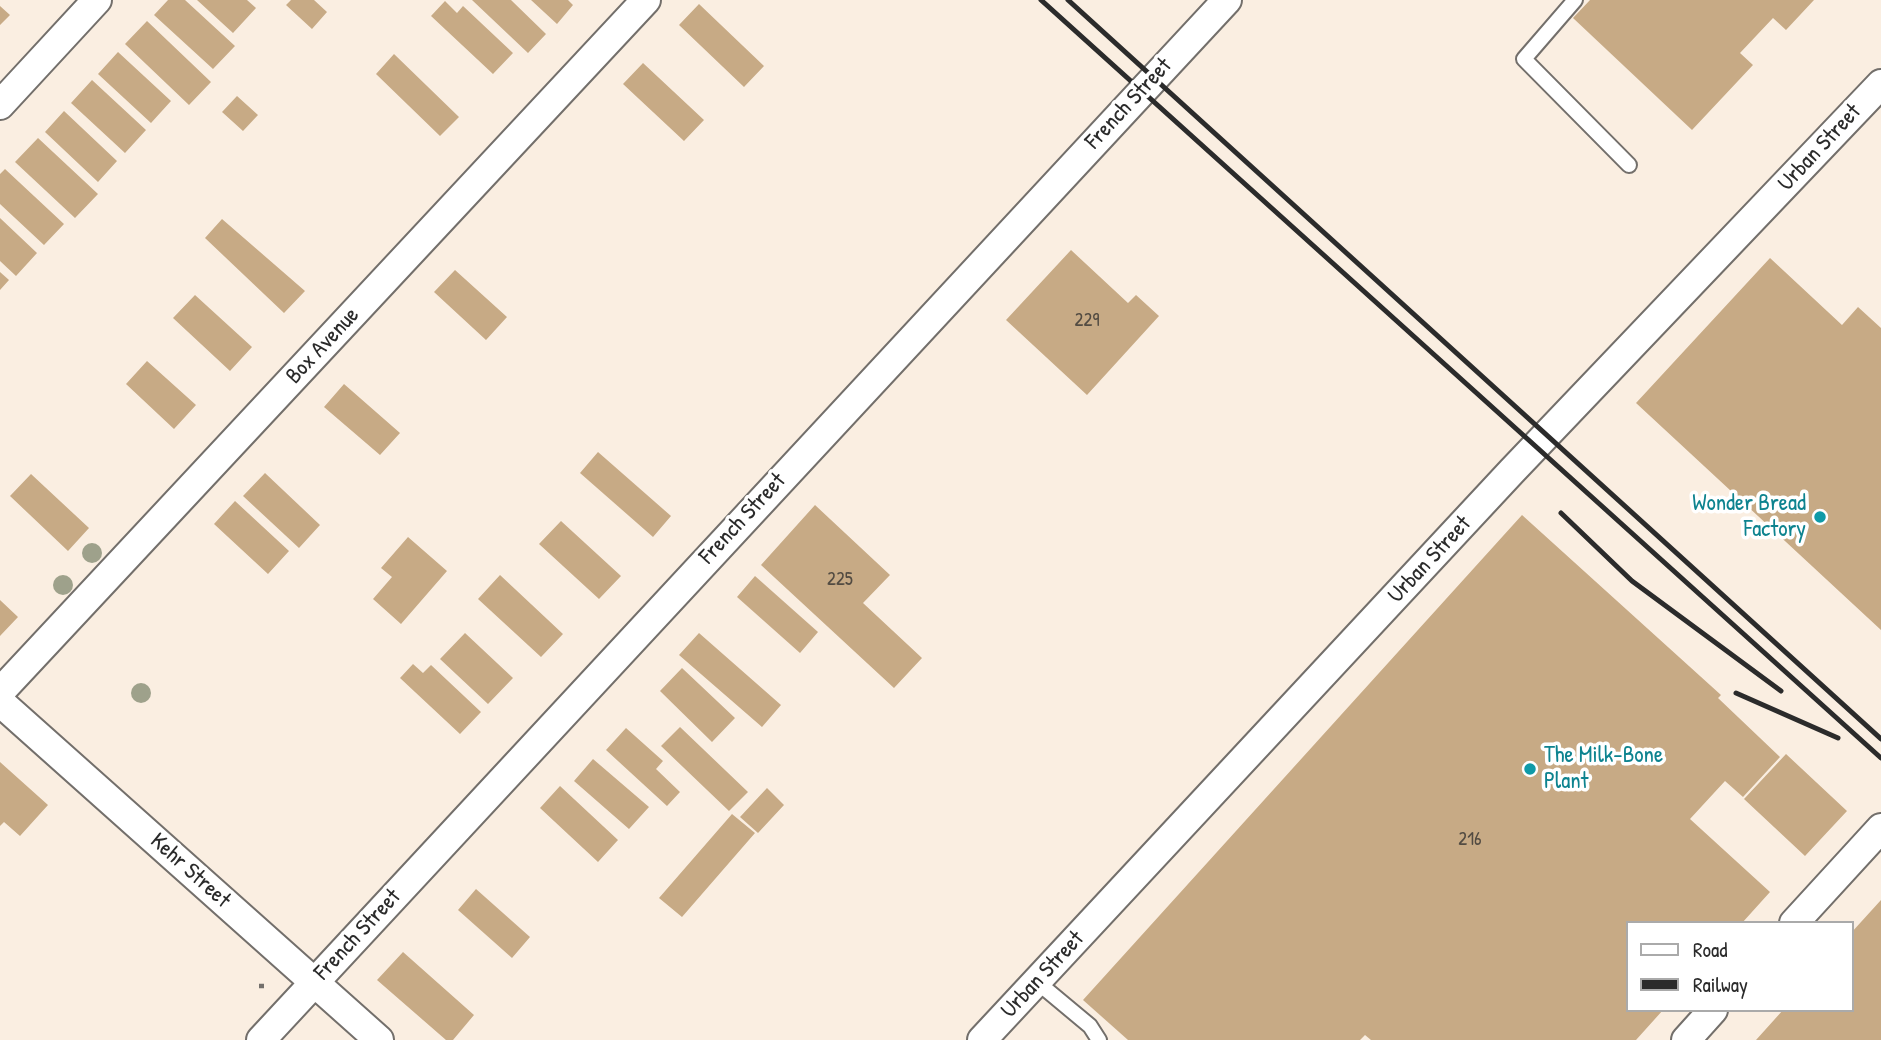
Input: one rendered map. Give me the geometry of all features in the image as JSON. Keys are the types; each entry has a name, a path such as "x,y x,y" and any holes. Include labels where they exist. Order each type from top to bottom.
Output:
{"street":[{"path":"0,105 97,0"},
{"name":"Box Avenue","path":"0,692 646,0"},
{"name":"French Street","path":"261,1040 1227,0"},
{"name":"Urban Street","path":"982,1040 1512,471 1881,84"},
{"name":"Kehr Street","path":"0,702 379,1040"},
{"path":"1796,921 1881,828"},
{"path":"1686,1040 1711,1012"}],"lane":[{"path":"1575,0 1524,59 1629,165"},
{"path":"1037,982 1090,1026 1099,1040"}],"building":[{"path":"168,0 185,0 235,46 213,69 154,15"},
{"path":"197,0 247,0 256,8 233,33"},
{"path":"291,0 314,0 327,12 312,29 286,5"},
{"path":"472,0 511,0 546,34 528,53"},
{"path":"531,0 568,0 573,5 557,24"},
{"path":"1590,0 1814,0 1786,30 1773,18 1740,53 1753,65 1692,130 1573,18"},
{"path":"445,1 457,13 463,6 513,53 493,74 431,16"},
{"path":"699,4 764,66 744,87 679,25"},
{"path":"0,6 10,15 0,25"},
{"path":"147,21 211,82 189,105 125,44"},
{"path":"118,52 171,101 151,123 98,74"},
{"path":"394,54 459,117 440,136 376,74"},
{"path":"643,63 704,120 684,141 623,84"},
{"path":"92,80 146,130 125,153 71,103"},
{"path":"237,96 258,115 243,131 222,112"},
{"path":"64,111 117,161 98,182 45,132"},
{"path":"38,138 98,194 75,218 15,162"},
{"path":"5,169 64,224 44,245 0,204 0,174"},
{"path":"0,218 37,253 16,276 0,261"},
{"path":"222,219 305,291 284,313 205,238"},
{"path":"1071,250 1128,303 1136,295 1159,316 1087,395 1006,320"},
{"name":"Wonder Bread Factory","path":"1770,258 1842,325 1858,307 1881,328 1881,630 1636,403"},
{"path":"455,270 507,317 486,340 434,292"},
{"path":"0,272 9,280 0,290"},
{"path":"195,295 252,347 230,371 173,318"},
{"path":"147,361 196,405 174,429 126,384"},
{"path":"344,384 400,433 380,455 324,407"},
{"path":"598,452 671,516 653,537 580,473"},
{"path":"265,473 320,525 299,548 243,496"},
{"path":"31,474 89,528 68,551 10,496"},
{"path":"235,501 289,551 268,574 214,524"},
{"path":"815,505 890,575 863,603 922,658 894,688 761,565"},
{"name":"The Milk-Bone Plant","path":"1522,515 1721,695 1718,698 1780,757 1743,797 1725,781 1690,819 1770,892 1744,921 1626,921 1626,1012 1661,1012 1636,1040 1371,1040 1365,1035 1360,1040 1128,1040 1083,1000"},
{"path":"561,521 621,576 599,599 539,544"},
{"path":"408,537 447,571 401,624 373,599 392,577 381,568"},
{"path":"500,575 563,634 541,657 478,599"},
{"path":"755,576 818,632 800,653 737,597"},
{"path":"0,600 18,617 0,636"},
{"path":"465,633 513,678 488,704 440,659"},
{"path":"699,633 781,705 762,727 679,655"},
{"path":"413,664 423,673 431,665 481,712 460,734 400,678"},
{"path":"682,668 735,718 712,742 660,691"},
{"path":"680,727 748,792 729,811 661,746"},
{"path":"626,728 663,761 656,769 680,792 667,806 606,750"},
{"path":"1786,754 1847,811 1805,856 1744,799"},
{"path":"593,759 649,807 629,829 574,781"},
{"path":"0,762 48,805 20,836 4,822 0,826"},
{"path":"560,786 618,840 598,862 540,808"},
{"path":"767,788 784,805 758,833 740,817"},
{"path":"732,814 755,833 682,917 659,898"},
{"path":"476,889 530,937 512,958 458,910"},
{"path":"1881,900 1881,1040 1756,1040 1781,1012 1853,1012 1853,931"},
{"path":"403,952 474,1015 453,1040 446,1040 377,980"}],"railway":[{"path":"1041,0 1881,758"},
{"path":"1068,0 1881,739"},
{"path":"1561,513 1632,581 1781,691"},
{"path":"1736,693 1838,738"}],"place":[{"name":"Wonder Bread Factory","path":"1820,517"},
{"name":"The Milk-Bone Plant","path":"1530,769"}]}
